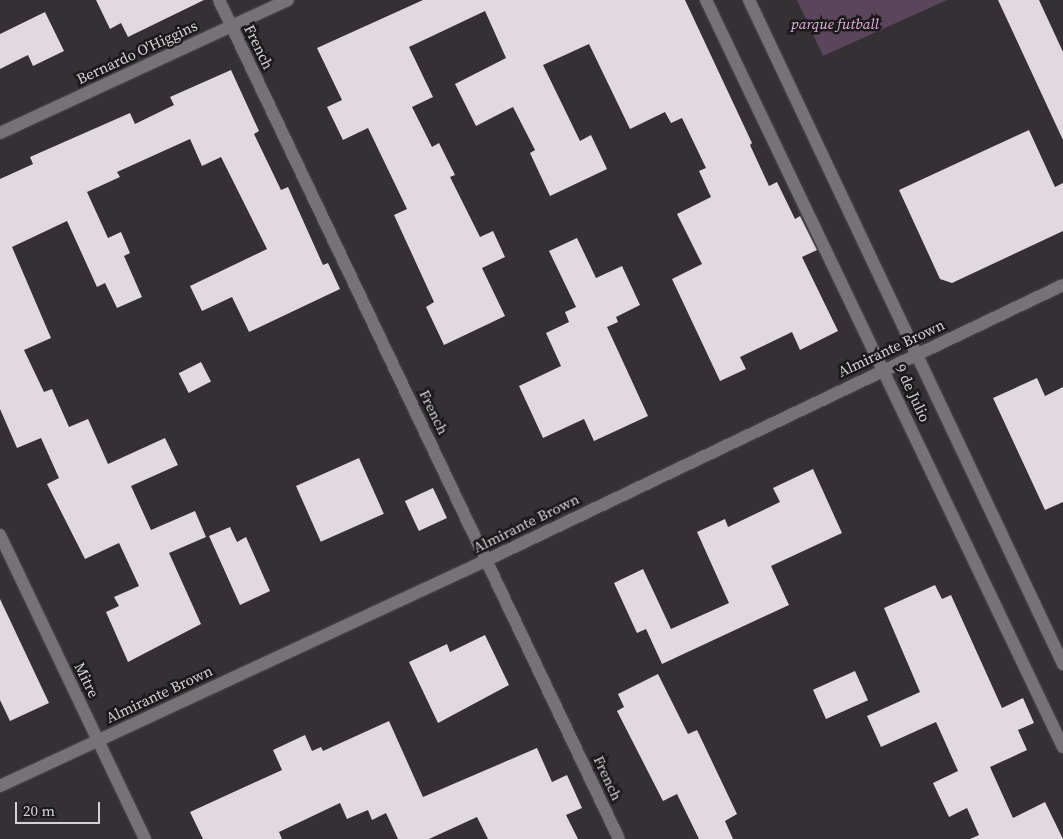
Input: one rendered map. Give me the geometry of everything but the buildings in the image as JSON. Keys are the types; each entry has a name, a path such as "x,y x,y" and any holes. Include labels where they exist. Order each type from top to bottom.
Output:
{"street":[{"name":"French","path":"219,0 487,560 618,839"},
{"name":"Bernardo O'Higgins","path":"0,133 288,0"},
{"name":"9 de Julio","path":"706,0 884,369 1063,748"},
{"name":"9 de Julio","path":"749,0 1063,664"},
{"name":"Almirante Brown","path":"0,786 487,560 1063,285"},
{"name":"Mitre","path":"0,535 145,839"}],"green space":[{"name":"parque futball","path":"797,0 947,0 823,56"}]}
